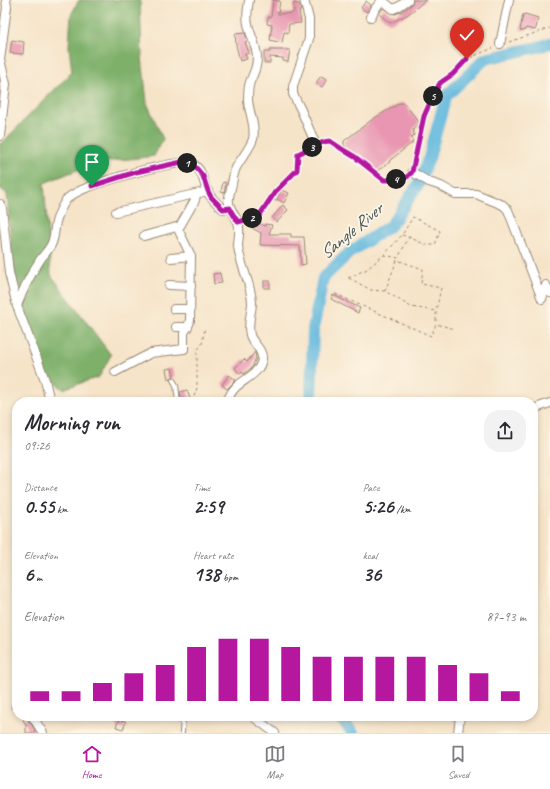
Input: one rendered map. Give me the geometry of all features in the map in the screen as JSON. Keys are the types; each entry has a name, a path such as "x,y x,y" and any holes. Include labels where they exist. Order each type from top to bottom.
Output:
{"street":[{"path":"0,136 6,84 0,60 7,7 6,0"},
{"path":"229,397 236,387 256,371 261,364 263,356 250,336 249,331 252,302 250,290 240,258 238,245 240,235 238,222 231,211 228,202 236,168 253,139 254,129 248,101 250,83 254,75 257,56 247,23 249,0"},
{"path":"304,0 309,20 308,39 293,86 293,94 316,146"},
{"path":"371,17 382,0 393,9 408,0"},
{"path":"500,44 509,0"},
{"path":"17,306 22,291 28,280 51,245 56,222 67,199 92,186 136,172 182,162 192,164 198,170 203,176 211,197 223,209 230,208"},
{"path":"415,174 455,194 476,194 503,205 508,210 542,299 549,285"},
{"path":"116,212 208,191"},
{"path":"144,236 180,226 195,200 196,194"},
{"path":"0,204 2,208 9,273 17,306 45,380 49,397"},
{"path":"115,372 151,353 184,350 184,333 189,324 191,256 177,227"},
{"path":"171,258 191,256"},
{"path":"169,285 191,286"},
{"path":"174,309 190,309"},
{"path":"176,327 188,327"},
{"path":"538,407 550,403"},
{"path":"36,721 43,733"},
{"path":"259,721 275,733"},
{"path":"458,733 459,721"}],"lane":[{"path":"173,380 176,385 177,397"},
{"path":"182,733 183,721"}],"path":[{"path":"238,222 259,216 275,192 297,170 298,154 327,140 355,157 384,180 392,180 415,174 424,116 440,83 453,74 467,59 486,52 500,44 550,28"},
{"path":"267,203 277,200"},
{"path":"402,235 426,245 435,245 440,231 413,217 402,235 384,255 367,270 348,278 371,290 385,291 410,307 436,311"},
{"path":"384,255 398,258 408,237"},
{"path":"335,294 431,336 436,324 436,311 441,288 421,284 423,269 398,260 385,291"},
{"path":"436,324 455,329"},
{"path":"194,397 197,388 197,351 202,344 205,327"}],"green space":[{"path":"79,0 140,0 142,57 147,103 163,139 154,156 95,163 44,183 51,275 111,355 99,377 63,389 44,372 23,320 12,256 7,194 0,188 0,145 72,72 69,46 71,15"}],"building":[{"path":"273,0 280,1 278,14 293,13 294,3 299,4 301,11 299,11 301,23 289,24 288,33 284,32 282,43 270,40 272,25 267,24 268,17 271,17"},
{"path":"413,0 426,0 407,15 390,23 379,14 383,8 390,13 395,14 401,12 411,5"},
{"path":"366,1 371,5 367,12 361,8"},
{"path":"525,14 538,18 535,30 526,28 524,31 520,30 523,15"},
{"path":"245,33 248,41 245,42 249,53 245,54 247,59 240,61 235,34"},
{"path":"12,40 24,42 23,54 10,53"},
{"path":"270,50 290,50 288,62 283,61 283,58 270,57 270,63 264,63 264,52 270,52"},
{"path":"321,76 327,79 322,87 316,83"},
{"path":"400,103 404,103 419,122 413,130 414,135 411,138 413,142 377,171 347,150 344,145 344,141 373,119"},
{"path":"223,182 226,183 224,193 221,192"},
{"path":"281,190 289,193 284,203 277,199"},
{"path":"283,205 288,210 277,222 273,219 273,217"},
{"path":"253,220 265,226 265,224 272,225 269,234 291,234 291,237 304,237 306,264 301,265 300,246 260,245 261,233 250,227"},
{"path":"220,273 222,283 214,284 213,274"},
{"path":"264,281 270,281 270,288 264,288"},
{"path":"333,295 360,308 358,313 331,299"},
{"path":"255,352 256,358 252,367 244,374 242,372 240,374 235,368 244,359 247,362"},
{"path":"172,368 174,377 168,379 166,369"},
{"path":"229,375 236,380 227,389 222,385"},
{"path":"187,390 189,397 180,397 180,392"},
{"path":"24,721 29,721 35,730 34,733 26,733 26,725"},
{"path":"118,721 126,722 123,729 116,727"}],"waterway":[{"name":"Sangle River","path":"311,397 313,330 323,278 349,253 391,225 418,185 429,158 446,96 485,59 550,43"},
{"name":"Sangle River","path":"343,721 353,733"}],"route":[{"path":"92,186 136,172 182,162 192,164 203,176 211,197 223,209 230,208 238,222 259,216 275,192 297,170 298,154 327,140 355,157 384,180 407,177 412,172 424,116 433,96 440,83 453,74 467,59"}]}
